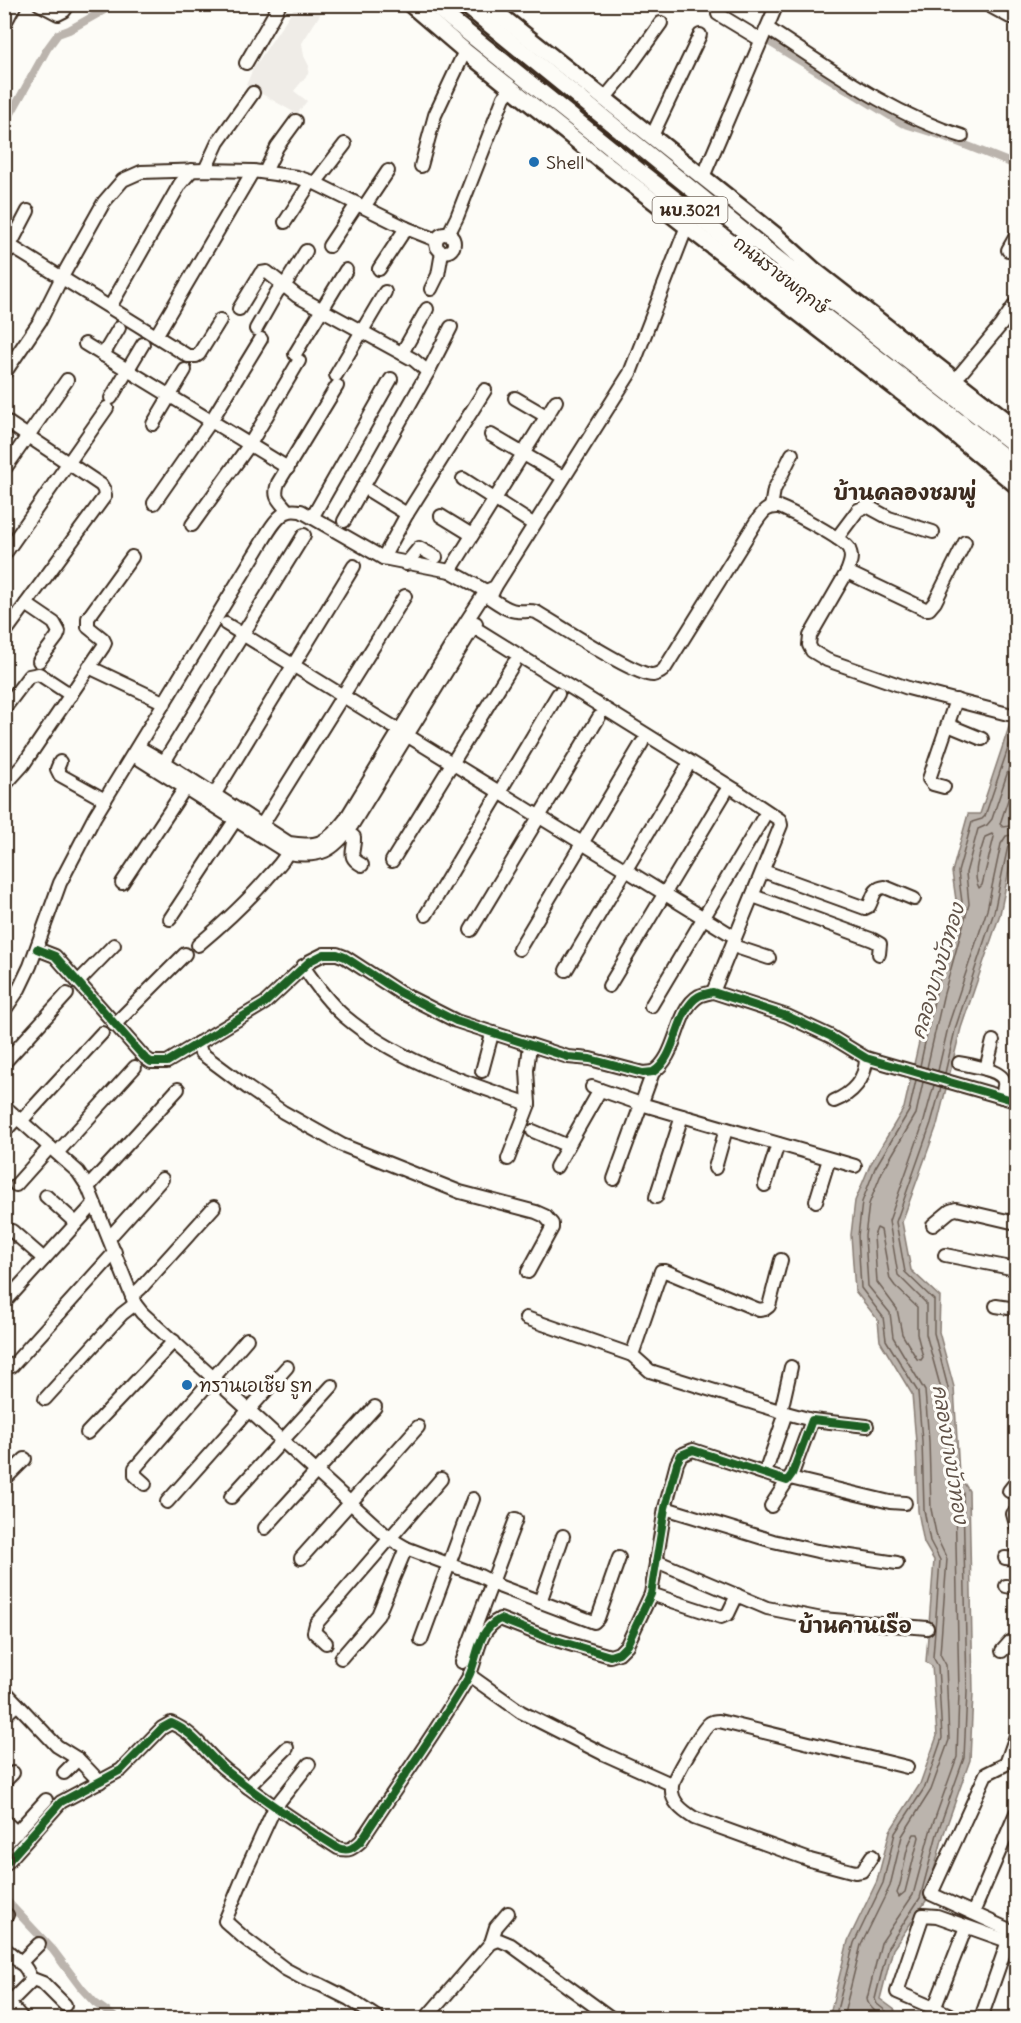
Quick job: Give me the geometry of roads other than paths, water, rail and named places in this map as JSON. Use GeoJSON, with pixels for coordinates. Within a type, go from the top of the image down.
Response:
{"type":"FeatureCollection","features":[{"type":"Feature","properties":{"kind":"main road","name":"ถนนราชพฤกษ์"},"geometry":{"type":"LineString","coordinates":[[410,4],[465,51],[783,301],[1017,446]]}},
{"type":"Feature","properties":{"kind":"main road","name":"ถนนราชพฤกษ์"},"geometry":{"type":"LineString","coordinates":[[432,4],[546,96],[955,407],[1017,428]]}},
{"type":"Feature","properties":{"kind":"main road","name":"ถนนราชพฤกษ์"},"geometry":{"type":"LineString","coordinates":[[464,4],[955,407],[1017,485]]}},
{"type":"Feature","properties":{"kind":"main road","name":"ถนนราชพฤกษ์"},"geometry":{"type":"LineString","coordinates":[[486,4],[782,241],[1017,466]]}},
{"type":"Feature","properties":{"kind":"main road"},"geometry":{"type":"LineString","coordinates":[[513,45],[583,83]]}},
{"type":"Feature","properties":{"kind":"main road"},"geometry":{"type":"LineString","coordinates":[[479,62],[546,96]]}},
{"type":"Feature","properties":{"kind":"main road"},"geometry":{"type":"LineString","coordinates":[[782,241],[818,264],[1017,418]]}},
{"type":"Feature","properties":{"kind":"main road"},"geometry":{"type":"LineString","coordinates":[[783,301],[817,335],[1017,496]]}},
{"type":"Feature","properties":{"kind":"street"},"geometry":{"type":"LineString","coordinates":[[4,25],[15,4]]}},
{"type":"Feature","properties":{"kind":"street"},"geometry":{"type":"LineString","coordinates":[[39,4],[58,14],[64,11],[69,4]]}},
{"type":"Feature","properties":{"kind":"street"},"geometry":{"type":"LineString","coordinates":[[246,63],[280,4]]}},
{"type":"Feature","properties":{"kind":"street"},"geometry":{"type":"LineString","coordinates":[[703,177],[777,4]]}},
{"type":"Feature","properties":{"kind":"street"},"geometry":{"type":"LineString","coordinates":[[986,4],[1010,17]]}},
{"type":"Feature","properties":{"kind":"street"},"geometry":{"type":"LineString","coordinates":[[718,14],[765,32],[862,90],[935,128],[962,136]]}},
{"type":"Feature","properties":{"kind":"street"},"geometry":{"type":"LineString","coordinates":[[604,99],[661,23]]}},
{"type":"Feature","properties":{"kind":"street"},"geometry":{"type":"LineString","coordinates":[[652,136],[700,35]]}},
{"type":"Feature","properties":{"kind":"street"},"geometry":{"type":"LineString","coordinates":[[421,166],[438,106],[465,51]]}},
{"type":"Feature","properties":{"kind":"street"},"geometry":{"type":"LineString","coordinates":[[431,289],[438,275],[442,252],[436,247],[457,217],[504,97],[512,88]]}},
{"type":"Feature","properties":{"kind":"street"},"geometry":{"type":"LineString","coordinates":[[205,170],[218,142],[253,93]]}},
{"type":"Feature","properties":{"kind":"street"},"geometry":{"type":"LineString","coordinates":[[156,336],[259,171],[296,120]]}},
{"type":"Feature","properties":{"kind":"street"},"geometry":{"type":"LineString","coordinates":[[285,222],[313,182],[345,144]]}},
{"type":"Feature","properties":{"kind":"street"},"geometry":{"type":"LineString","coordinates":[[110,307],[180,184],[192,170]]}},
{"type":"Feature","properties":{"kind":"street"},"geometry":{"type":"LineString","coordinates":[[4,374],[40,321],[104,202],[123,180],[141,172],[259,171],[297,177],[313,182],[406,228],[442,237]]}},
{"type":"Feature","properties":{"kind":"street"},"geometry":{"type":"LineString","coordinates":[[329,246],[388,171]]}},
{"type":"Feature","properties":{"kind":"street"},"geometry":{"type":"LineString","coordinates":[[4,257],[8,243],[28,210]]}},
{"type":"Feature","properties":{"kind":"street"},"geometry":{"type":"LineString","coordinates":[[198,945],[244,904],[288,848],[319,843],[333,835],[345,819],[403,733],[562,477],[630,373],[687,226]]}},
{"type":"Feature","properties":{"kind":"street"},"geometry":{"type":"LineString","coordinates":[[379,269],[406,228]]}},
{"type":"Feature","properties":{"kind":"street"},"geometry":{"type":"LineString","coordinates":[[1008,250],[1017,236]]}},
{"type":"Feature","properties":{"kind":"street"},"geometry":{"type":"LineString","coordinates":[[8,243],[188,356],[196,356],[220,320]]}},
{"type":"Feature","properties":{"kind":"street"},"geometry":{"type":"LineString","coordinates":[[154,503],[212,422],[277,292],[306,251]]}},
{"type":"Feature","properties":{"kind":"street"},"geometry":{"type":"LineString","coordinates":[[192,525],[250,444],[322,309],[346,270]]}},
{"type":"Feature","properties":{"kind":"street"},"geometry":{"type":"LineString","coordinates":[[239,309],[261,273],[267,272],[283,286],[414,360],[428,372]]}},
{"type":"Feature","properties":{"kind":"street"},"geometry":{"type":"LineString","coordinates":[[288,511],[276,496],[275,491],[385,292]]}},
{"type":"Feature","properties":{"kind":"street"},"geometry":{"type":"LineString","coordinates":[[962,374],[1017,303]]}},
{"type":"Feature","properties":{"kind":"street"},"geometry":{"type":"LineString","coordinates":[[402,353],[428,309]]}},
{"type":"Feature","properties":{"kind":"street"},"geometry":{"type":"LineString","coordinates":[[344,521],[451,327]]}},
{"type":"Feature","properties":{"kind":"street"},"geometry":{"type":"LineString","coordinates":[[103,355],[119,328]]}},
{"type":"Feature","properties":{"kind":"street"},"geometry":{"type":"LineString","coordinates":[[85,344],[288,468]]}},
{"type":"Feature","properties":{"kind":"street"},"geometry":{"type":"LineString","coordinates":[[4,555],[109,403],[143,344]]}},
{"type":"Feature","properties":{"kind":"street"},"geometry":{"type":"LineString","coordinates":[[153,424],[185,370]]}},
{"type":"Feature","properties":{"kind":"street"},"geometry":{"type":"LineString","coordinates":[[312,516],[391,379]]}},
{"type":"Feature","properties":{"kind":"street"},"geometry":{"type":"LineString","coordinates":[[4,470],[67,380]]}},
{"type":"Feature","properties":{"kind":"street"},"geometry":{"type":"LineString","coordinates":[[383,558],[407,514],[485,390]]}},
{"type":"Feature","properties":{"kind":"street"},"geometry":{"type":"LineString","coordinates":[[515,398],[546,416]]}},
{"type":"Feature","properties":{"kind":"street"},"geometry":{"type":"LineString","coordinates":[[450,571],[556,400]]}},
{"type":"Feature","properties":{"kind":"street"},"geometry":{"type":"LineString","coordinates":[[4,420],[101,485],[105,496],[4,634]]}},
{"type":"Feature","properties":{"kind":"street"},"geometry":{"type":"LineString","coordinates":[[491,435],[562,477]]}},
{"type":"Feature","properties":{"kind":"street"},"geometry":{"type":"LineString","coordinates":[[771,507],[774,490],[792,454]]}},
{"type":"Feature","properties":{"kind":"street"},"geometry":{"type":"LineString","coordinates":[[463,479],[533,524]]}},
{"type":"Feature","properties":{"kind":"street"},"geometry":{"type":"LineString","coordinates":[[363,487],[407,514]]}},
{"type":"Feature","properties":{"kind":"street"},"geometry":{"type":"LineString","coordinates":[[837,538],[858,510],[867,506],[889,518],[933,532]]}},
{"type":"Feature","properties":{"kind":"street"},"geometry":{"type":"LineString","coordinates":[[4,1011],[19,989],[37,949],[60,883],[105,800],[276,520],[288,511],[300,511],[312,516],[383,558],[450,571],[489,593],[516,612],[528,609],[536,612],[618,661],[646,674],[654,675],[665,668],[765,510],[771,507],[786,510],[837,538],[846,545],[850,552],[851,561],[847,572],[810,636],[809,645],[812,651],[827,660],[884,680],[1008,714]]}},
{"type":"Feature","properties":{"kind":"street"},"geometry":{"type":"LineString","coordinates":[[441,516],[472,536]]}},
{"type":"Feature","properties":{"kind":"street"},"geometry":{"type":"LineString","coordinates":[[164,762],[304,535]]}},
{"type":"Feature","properties":{"kind":"street"},"geometry":{"type":"LineString","coordinates":[[847,572],[929,609],[935,602],[965,542]]}},
{"type":"Feature","properties":{"kind":"street"},"geometry":{"type":"LineString","coordinates":[[406,564],[419,548],[436,557]]}},
{"type":"Feature","properties":{"kind":"street"},"geometry":{"type":"LineString","coordinates":[[4,786],[23,765],[105,643],[88,627],[88,618],[132,557]]}},
{"type":"Feature","properties":{"kind":"street"},"geometry":{"type":"LineString","coordinates":[[214,795],[354,566]]}},
{"type":"Feature","properties":{"kind":"street"},"geometry":{"type":"LineString","coordinates":[[262,825],[405,596]]}},
{"type":"Feature","properties":{"kind":"street"},"geometry":{"type":"LineString","coordinates":[[26,604],[54,623],[59,632],[39,661]]}},
{"type":"Feature","properties":{"kind":"street"},"geometry":{"type":"LineString","coordinates":[[226,624],[665,894],[703,918],[731,940],[769,958]]}},
{"type":"Feature","properties":{"kind":"street"},"geometry":{"type":"LineString","coordinates":[[470,626],[496,639],[780,820],[781,825],[753,897],[731,940],[713,992]]}},
{"type":"Feature","properties":{"kind":"street"},"geometry":{"type":"LineString","coordinates":[[392,861],[514,663]]}},
{"type":"Feature","properties":{"kind":"street"},"geometry":{"type":"LineString","coordinates":[[89,667],[165,703]]}},
{"type":"Feature","properties":{"kind":"street"},"geometry":{"type":"LineString","coordinates":[[4,709],[29,676],[34,674],[39,674],[71,695]]}},
{"type":"Feature","properties":{"kind":"street"},"geometry":{"type":"LineString","coordinates":[[426,915],[558,694]]}},
{"type":"Feature","properties":{"kind":"street"},"geometry":{"type":"LineString","coordinates":[[944,787],[933,784],[929,779],[956,700]]}},
{"type":"Feature","properties":{"kind":"street"},"geometry":{"type":"LineString","coordinates":[[471,930],[598,717]]}},
{"type":"Feature","properties":{"kind":"street"},"geometry":{"type":"LineString","coordinates":[[948,725],[982,739]]}},
{"type":"Feature","properties":{"kind":"street"},"geometry":{"type":"LineString","coordinates":[[136,751],[185,788],[300,855],[322,853],[340,843],[403,733]]}},
{"type":"Feature","properties":{"kind":"street"},"geometry":{"type":"LineString","coordinates":[[519,949],[642,743]]}},
{"type":"Feature","properties":{"kind":"street"},"geometry":{"type":"LineString","coordinates":[[136,751],[164,762],[262,825],[288,848]]}},
{"type":"Feature","properties":{"kind":"street"},"geometry":{"type":"LineString","coordinates":[[60,762],[57,769],[60,775],[105,800]]}},
{"type":"Feature","properties":{"kind":"street"},"geometry":{"type":"LineString","coordinates":[[566,970],[686,769]]}},
{"type":"Feature","properties":{"kind":"street"},"geometry":{"type":"LineString","coordinates":[[122,883],[185,788]]}},
{"type":"Feature","properties":{"kind":"street"},"geometry":{"type":"LineString","coordinates":[[609,986],[725,793]]}},
{"type":"Feature","properties":{"kind":"street"},"geometry":{"type":"LineString","coordinates":[[651,1006],[763,818]]}},
{"type":"Feature","properties":{"kind":"street"},"geometry":{"type":"LineString","coordinates":[[170,919],[236,819]]}},
{"type":"Feature","properties":{"kind":"street"},"geometry":{"type":"LineString","coordinates":[[347,832],[354,837],[352,856],[354,861],[362,866]]}},
{"type":"Feature","properties":{"kind":"street"},"geometry":{"type":"LineString","coordinates":[[763,871],[865,908],[870,906],[875,890],[879,887],[885,886],[914,899]]}},
{"type":"Feature","properties":{"kind":"street"},"geometry":{"type":"LineString","coordinates":[[753,897],[873,940],[880,944],[879,954]]}},
{"type":"Feature","properties":{"kind":"street"},"geometry":{"type":"LineString","coordinates":[[78,982],[114,945]]}},
{"type":"Feature","properties":{"kind":"street"},"geometry":{"type":"LineString","coordinates":[[37,949],[53,954],[114,1025],[151,1062],[167,1062],[265,1003],[303,966],[324,954],[337,954],[399,993],[434,1011],[492,1034],[568,1057],[590,1059],[643,1072],[653,1072]]}},
{"type":"Feature","properties":{"kind":"street"},"geometry":{"type":"LineString","coordinates":[[114,1025],[185,954]]}},
{"type":"Feature","properties":{"kind":"street"},"geometry":{"type":"LineString","coordinates":[[303,966],[319,989],[344,1016],[382,1043],[444,1075],[529,1104]]}},
{"type":"Feature","properties":{"kind":"street"},"geometry":{"type":"LineString","coordinates":[[614,1179],[653,1072],[665,1060],[688,1007],[701,995],[713,992],[787,1016],[830,1036],[866,1058],[1017,1101]]}},
{"type":"Feature","properties":{"kind":"street"},"geometry":{"type":"LineString","coordinates":[[4,1063],[67,994]]}},
{"type":"Feature","properties":{"kind":"street"},"geometry":{"type":"LineString","coordinates":[[4,1132],[102,1033]]}},
{"type":"Feature","properties":{"kind":"street"},"geometry":{"type":"LineString","coordinates":[[482,1071],[492,1034]]}},
{"type":"Feature","properties":{"kind":"street"},"geometry":{"type":"LineString","coordinates":[[986,1069],[993,1041]]}},
{"type":"Feature","properties":{"kind":"street"},"geometry":{"type":"LineString","coordinates":[[198,1043],[201,1053],[248,1088],[301,1123],[342,1145],[460,1192],[545,1216],[552,1224],[552,1228],[528,1272]]}},
{"type":"Feature","properties":{"kind":"street"},"geometry":{"type":"LineString","coordinates":[[508,1159],[529,1104],[527,1070],[530,1045]]}},
{"type":"Feature","properties":{"kind":"street"},"geometry":{"type":"LineString","coordinates":[[834,1101],[846,1096],[854,1088],[866,1065],[866,1058]]}},
{"type":"Feature","properties":{"kind":"street"},"geometry":{"type":"LineString","coordinates":[[959,1063],[986,1069],[1002,1077],[1005,1081],[1002,1097]]}},
{"type":"Feature","properties":{"kind":"street"},"geometry":{"type":"LineString","coordinates":[[16,1185],[135,1067]]}},
{"type":"Feature","properties":{"kind":"street"},"geometry":{"type":"LineString","coordinates":[[88,1187],[178,1089]]}},
{"type":"Feature","properties":{"kind":"street"},"geometry":{"type":"LineString","coordinates":[[556,1167],[596,1089],[855,1166]]}},
{"type":"Feature","properties":{"kind":"street"},"geometry":{"type":"LineString","coordinates":[[4,1106],[78,1172],[88,1187],[133,1300],[142,1313],[389,1538],[406,1548],[594,1622],[598,1618],[620,1558]]}},
{"type":"Feature","properties":{"kind":"street"},"geometry":{"type":"LineString","coordinates":[[656,1197],[682,1116]]}},
{"type":"Feature","properties":{"kind":"street"},"geometry":{"type":"LineString","coordinates":[[715,1168],[726,1129]]}},
{"type":"Feature","properties":{"kind":"street"},"geometry":{"type":"LineString","coordinates":[[533,1131],[568,1146]]}},
{"type":"Feature","properties":{"kind":"street"},"geometry":{"type":"LineString","coordinates":[[765,1185],[778,1144]]}},
{"type":"Feature","properties":{"kind":"street"},"geometry":{"type":"LineString","coordinates":[[816,1202],[829,1159]]}},
{"type":"Feature","properties":{"kind":"street"},"geometry":{"type":"LineString","coordinates":[[110,1238],[162,1179]]}},
{"type":"Feature","properties":{"kind":"street"},"geometry":{"type":"LineString","coordinates":[[46,1196],[76,1223]]}},
{"type":"Feature","properties":{"kind":"street"},"geometry":{"type":"LineString","coordinates":[[7,1296],[94,1204]]}},
{"type":"Feature","properties":{"kind":"street"},"geometry":{"type":"LineString","coordinates":[[45,1399],[122,1314],[141,1288],[213,1207]]}},
{"type":"Feature","properties":{"kind":"street"},"geometry":{"type":"LineString","coordinates":[[933,1225],[956,1209],[1017,1223]]}},
{"type":"Feature","properties":{"kind":"street"},"geometry":{"type":"LineString","coordinates":[[12,1231],[44,1259]]}},
{"type":"Feature","properties":{"kind":"street"},"geometry":{"type":"LineString","coordinates":[[12,1366],[114,1252]]}},
{"type":"Feature","properties":{"kind":"street"},"geometry":{"type":"LineString","coordinates":[[945,1255],[1017,1269]]}},
{"type":"Feature","properties":{"kind":"street"},"geometry":{"type":"LineString","coordinates":[[633,1355],[661,1271],[759,1310],[765,1310],[769,1306],[781,1260]]}},
{"type":"Feature","properties":{"kind":"street"},"geometry":{"type":"LineString","coordinates":[[996,1306],[1017,1309]]}},
{"type":"Feature","properties":{"kind":"street"},"geometry":{"type":"LineString","coordinates":[[526,1318],[633,1355],[650,1371],[812,1420],[867,1426]]}},
{"type":"Feature","properties":{"kind":"street"},"geometry":{"type":"LineString","coordinates":[[145,1484],[135,1475],[135,1468],[247,1339]]}},
{"type":"Feature","properties":{"kind":"street"},"geometry":{"type":"LineString","coordinates":[[87,1434],[174,1341]]}},
{"type":"Feature","properties":{"kind":"street"},"geometry":{"type":"LineString","coordinates":[[167,1502],[287,1367]]}},
{"type":"Feature","properties":{"kind":"street"},"geometry":{"type":"LineString","coordinates":[[765,1473],[783,1412],[791,1367]]}},
{"type":"Feature","properties":{"kind":"street"},"geometry":{"type":"LineString","coordinates":[[231,1497],[332,1386]]}},
{"type":"Feature","properties":{"kind":"street"},"geometry":{"type":"LineString","coordinates":[[265,1528],[375,1407]]}},
{"type":"Feature","properties":{"kind":"street"},"geometry":{"type":"LineString","coordinates":[[771,1506],[789,1479],[812,1420]]}},
{"type":"Feature","properties":{"kind":"street"},"geometry":{"type":"LineString","coordinates":[[301,1558],[418,1427]]}},
{"type":"Feature","properties":{"kind":"street"},"geometry":{"type":"LineString","coordinates":[[4,1866],[62,1802],[121,1770],[162,1728],[171,1723],[185,1729],[224,1769],[275,1807],[338,1848],[345,1851],[352,1849],[361,1841],[470,1675],[484,1632],[491,1623],[500,1618],[546,1637],[610,1656],[618,1653],[627,1645],[651,1594],[665,1508],[677,1463],[681,1455],[687,1452],[693,1450],[789,1479],[890,1502],[905,1503]]}},
{"type":"Feature","properties":{"kind":"street"},"geometry":{"type":"LineString","coordinates":[[4,1480],[25,1459]]}},
{"type":"Feature","properties":{"kind":"street"},"geometry":{"type":"LineString","coordinates":[[326,1643],[314,1632],[316,1624],[441,1479]]}},
{"type":"Feature","properties":{"kind":"street"},"geometry":{"type":"LineString","coordinates":[[421,1640],[473,1499]]}},
{"type":"Feature","properties":{"kind":"street"},"geometry":{"type":"LineString","coordinates":[[665,1508],[773,1541],[817,1551],[897,1563]]}},
{"type":"Feature","properties":{"kind":"street"},"geometry":{"type":"LineString","coordinates":[[462,1662],[516,1519]]}},
{"type":"Feature","properties":{"kind":"street"},"geometry":{"type":"LineString","coordinates":[[540,1602],[563,1536]]}},
{"type":"Feature","properties":{"kind":"street"},"geometry":{"type":"LineString","coordinates":[[341,1658],[378,1615],[406,1548]]}},
{"type":"Feature","properties":{"kind":"street"},"geometry":{"type":"LineString","coordinates":[[656,1562],[767,1608],[822,1619],[927,1628]]}},
{"type":"Feature","properties":{"kind":"street"},"geometry":{"type":"LineString","coordinates":[[651,1594],[721,1617],[728,1614],[737,1595]]}},
{"type":"Feature","properties":{"kind":"street"},"geometry":{"type":"LineString","coordinates":[[1002,1651],[1010,1642],[1017,1641]]}},
{"type":"Feature","properties":{"kind":"street"},"geometry":{"type":"LineString","coordinates":[[470,1675],[521,1712],[602,1753],[671,1784]]}},
{"type":"Feature","properties":{"kind":"street"},"geometry":{"type":"LineString","coordinates":[[4,1690],[57,1746],[78,1759],[100,1782]]}},
{"type":"Feature","properties":{"kind":"street"},"geometry":{"type":"LineString","coordinates":[[4,1716],[17,1704]]}},
{"type":"Feature","properties":{"kind":"street"},"geometry":{"type":"LineString","coordinates":[[872,1856],[862,1871],[855,1872],[810,1860],[694,1818],[680,1808],[673,1795],[671,1784],[701,1732],[709,1723],[719,1721],[907,1767]]}},
{"type":"Feature","properties":{"kind":"street"},"geometry":{"type":"LineString","coordinates":[[1014,1934],[931,1894],[986,1774],[1006,1764],[1017,1736]]}},
{"type":"Feature","properties":{"kind":"street"},"geometry":{"type":"LineString","coordinates":[[248,1787],[287,1748]]}},
{"type":"Feature","properties":{"kind":"street"},"geometry":{"type":"LineString","coordinates":[[64,1773],[78,1759]]}},
{"type":"Feature","properties":{"kind":"street"},"geometry":{"type":"LineString","coordinates":[[309,1764],[275,1807],[225,1917],[226,1923],[285,1969],[350,1999],[378,2019]]}},
{"type":"Feature","properties":{"kind":"street"},"geometry":{"type":"LineString","coordinates":[[4,1846],[46,1800]]}},
{"type":"Feature","properties":{"kind":"street"},"geometry":{"type":"LineString","coordinates":[[973,1913],[1017,1813]]}},
{"type":"Feature","properties":{"kind":"street"},"geometry":{"type":"LineString","coordinates":[[4,1821],[16,1833]]}},
{"type":"Feature","properties":{"kind":"street"},"geometry":{"type":"LineString","coordinates":[[426,2019],[491,1943],[496,1927],[508,1913]]}},
{"type":"Feature","properties":{"kind":"street"},"geometry":{"type":"LineString","coordinates":[[957,2019],[897,1992],[923,1915],[936,1916],[966,1927],[1014,1934]]}},
{"type":"Feature","properties":{"kind":"street"},"geometry":{"type":"LineString","coordinates":[[934,2009],[966,1927]]}},
{"type":"Feature","properties":{"kind":"street"},"geometry":{"type":"LineString","coordinates":[[981,2019],[1014,1934]]}},
{"type":"Feature","properties":{"kind":"street"},"geometry":{"type":"LineString","coordinates":[[491,1943],[499,1940],[511,1945],[611,2019]]}},
{"type":"Feature","properties":{"kind":"street"},"geometry":{"type":"LineString","coordinates":[[20,1963],[39,1944]]}},
{"type":"Feature","properties":{"kind":"street"},"geometry":{"type":"LineString","coordinates":[[4,1948],[27,1970],[30,1978],[30,1982],[7,2006],[22,2019]]}},
{"type":"Feature","properties":{"kind":"street"},"geometry":{"type":"LineString","coordinates":[[30,1978],[43,1983],[64,2005]]}},
{"type":"Feature","properties":{"kind":"water","name":"คลองบางบัวทอง"},"geometry":{"type":"Polygon","coordinates":[[[1016,706],[1016,836],[1000,914],[961,1028],[937,1125],[902,1222],[911,1270],[940,1297],[939,1332],[954,1387],[959,1475],[969,1491],[973,1693],[970,1760],[943,1836],[926,1901],[893,1949],[880,1999],[895,2010],[892,2018],[829,2018],[848,1941],[877,1881],[890,1831],[920,1784],[937,1736],[932,1666],[926,1662],[934,1560],[924,1543],[918,1511],[912,1394],[880,1341],[878,1320],[855,1291],[851,1235],[855,1201],[870,1165],[904,1108],[930,994],[956,900],[952,872],[968,814],[980,814],[1016,706]]]}},
{"type":"Feature","properties":{"kind":"waterway"},"geometry":{"type":"LineString","coordinates":[[4,126],[47,49],[58,34],[115,4]]}},
{"type":"Feature","properties":{"kind":"waterway"},"geometry":{"type":"LineString","coordinates":[[707,4],[724,15]]}},
{"type":"Feature","properties":{"kind":"waterway"},"geometry":{"type":"LineString","coordinates":[[758,35],[902,123],[940,135],[1016,165]]}},
{"type":"Feature","properties":{"kind":"waterway"},"geometry":{"type":"LineString","coordinates":[[4,1898],[53,1950],[95,2003],[116,2018]]}},
{"type":"Feature","properties":{"kind":"place","name":"Shell"},"geometry":{"type":"Point","coordinates":[534,162]}},
{"type":"Feature","properties":{"kind":"place","name":"ทรานเอเชีย รูท"},"geometry":{"type":"Point","coordinates":[187,1385]}},
{"type":"Feature","properties":{"kind":"district","name":"บ้านคลองชมพู่"},"geometry":{"type":"Point","coordinates":[905,492]}},
{"type":"Feature","properties":{"kind":"district","name":"บ้านคานเรือ"},"geometry":{"type":"Point","coordinates":[855,1625]}}]}
